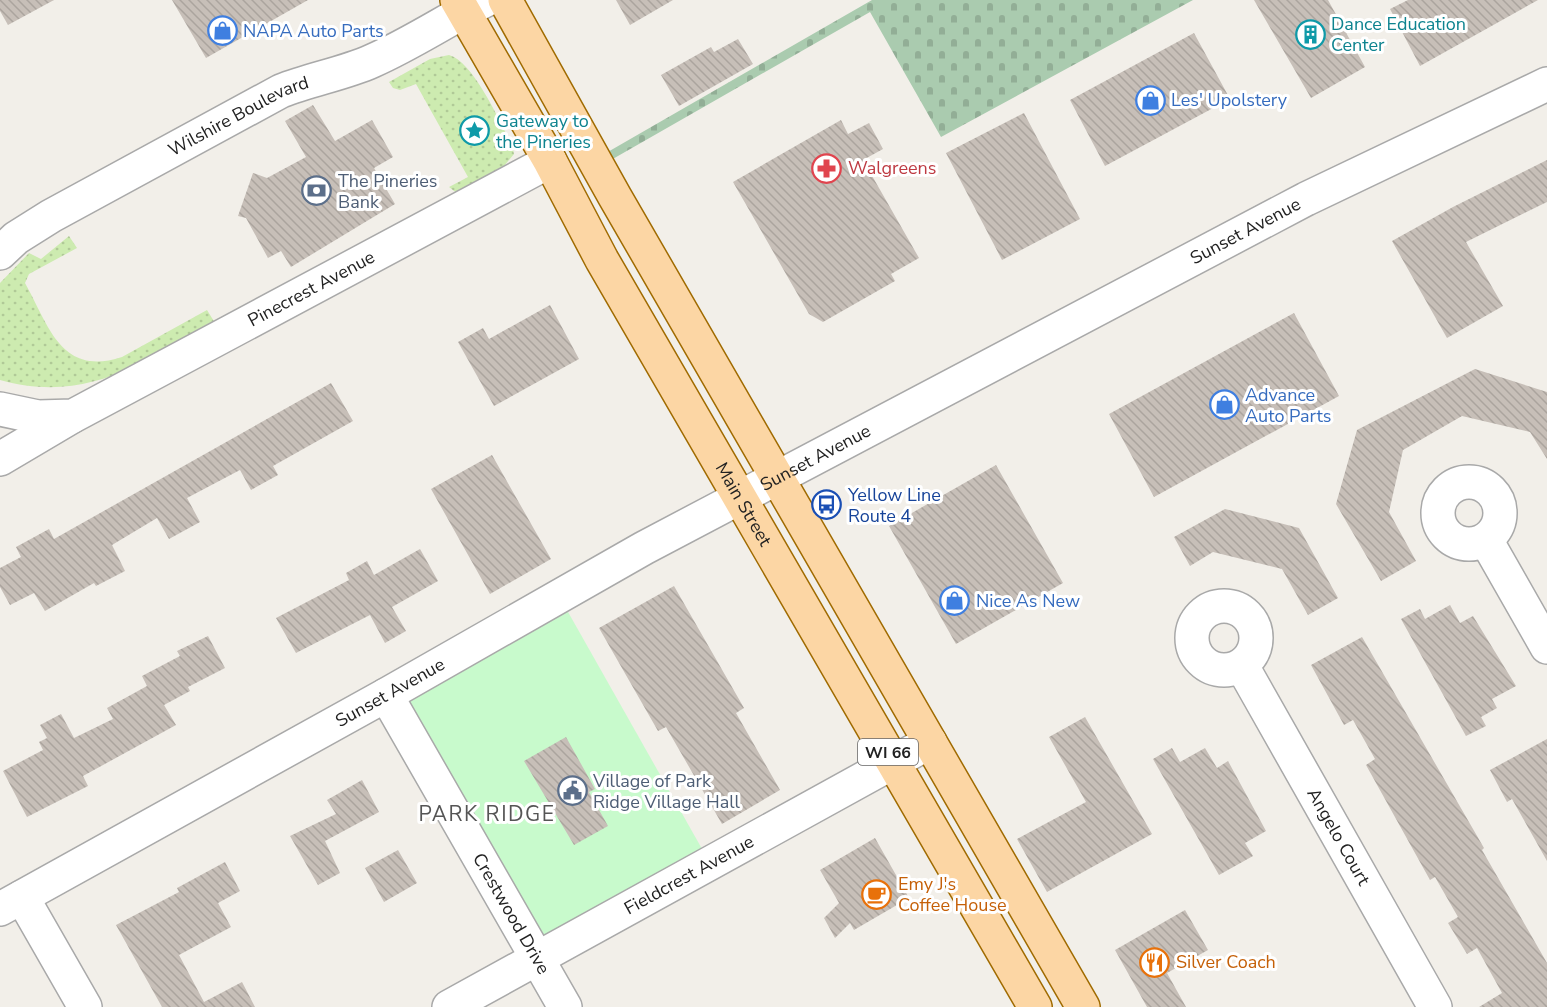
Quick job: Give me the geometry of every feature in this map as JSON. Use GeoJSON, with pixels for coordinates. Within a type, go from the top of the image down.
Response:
{"type":"FeatureCollection","features":[{"type":"Feature","properties":{"kind":"main road","name":"WI 66"},"geometry":{"type":"LineString","coordinates":[[505,0],[615,197],[1083,1007]]}},
{"type":"Feature","properties":{"kind":"main road","name":"Main Street"},"geometry":{"type":"LineString","coordinates":[[469,4],[602,260],[1035,1007]]}},
{"type":"Feature","properties":{"kind":"street","name":"Wilshire Boulevard"},"geometry":{"type":"LineString","coordinates":[[0,253],[16,238],[51,216],[281,91],[310,79],[350,70],[375,60],[469,4]]}},
{"type":"Feature","properties":{"kind":"street","name":"Sunset Avenue"},"geometry":{"type":"LineString","coordinates":[[11,903],[386,695],[644,548],[740,497],[1052,335],[1306,199],[1538,92]]}},
{"type":"Feature","properties":{"kind":"street","name":"Pinecrest Avenue"},"geometry":{"type":"LineString","coordinates":[[0,459],[73,416],[550,161]]}},
{"type":"Feature","properties":{"kind":"street","name":"Pinecrest Avenue"},"geometry":{"type":"LineString","coordinates":[[0,409],[38,417],[73,416]]}},
{"type":"Feature","properties":{"kind":"street"},"geometry":{"type":"LineString","coordinates":[[1486,540],[1547,646]]}},
{"type":"Feature","properties":{"kind":"street","name":"Angelo Court"},"geometry":{"type":"LineString","coordinates":[[1242,666],[1435,1007]]}},
{"type":"Feature","properties":{"kind":"street","name":"Crestwood Drive"},"geometry":{"type":"LineString","coordinates":[[386,695],[565,1007]]}},
{"type":"Feature","properties":{"kind":"street","name":"Fieldcrest Avenue"},"geometry":{"type":"LineString","coordinates":[[449,1007],[894,763],[930,741]]}},
{"type":"Feature","properties":{"kind":"street"},"geometry":{"type":"LineString","coordinates":[[11,903],[86,1007]]}},
{"type":"Feature","properties":{"kind":"green space"},"geometry":{"type":"Polygon","coordinates":[[[872,0],[1193,0],[941,137],[870,12],[611,160],[606,153],[872,0]]]}},
{"type":"Feature","properties":{"kind":"green space"},"geometry":{"type":"Polygon","coordinates":[[[449,55],[468,69],[476,80],[512,145],[514,154],[499,172],[458,194],[449,187],[468,177],[416,84],[400,90],[393,88],[389,82],[430,59],[449,55]]]}},
{"type":"Feature","properties":{"kind":"green space"},"geometry":{"type":"Polygon","coordinates":[[[69,236],[77,248],[29,274],[25,283],[50,331],[71,354],[84,360],[101,361],[122,357],[207,310],[215,323],[138,365],[113,376],[87,383],[60,387],[31,386],[0,380],[0,283],[29,253],[41,259],[69,236]]]}},
{"type":"Feature","properties":{"kind":"green space"},"geometry":{"type":"Polygon","coordinates":[[[559,596],[710,863],[537,958],[386,695],[559,596]]]}},
{"type":"Feature","properties":{"kind":"building"},"geometry":{"type":"Polygon","coordinates":[[[0,0],[54,0],[8,25],[0,11],[0,0]]]}},
{"type":"Feature","properties":{"kind":"building","name":"NAPA Auto Parts"},"geometry":{"type":"Polygon","coordinates":[[[172,0],[308,0],[206,58],[172,0]]]}},
{"type":"Feature","properties":{"kind":"building"},"geometry":{"type":"Polygon","coordinates":[[[616,0],[673,0],[630,25],[616,0]]]}},
{"type":"Feature","properties":{"kind":"building","name":"Dance Education Center"},"geometry":{"type":"Polygon","coordinates":[[[1254,0],[1328,0],[1365,67],[1311,98],[1254,0]]]}},
{"type":"Feature","properties":{"kind":"building"},"geometry":{"type":"Polygon","coordinates":[[[1408,0],[1538,0],[1420,66],[1390,9],[1408,0]]]}},
{"type":"Feature","properties":{"kind":"building","name":"Les' Upolstery"},"geometry":{"type":"Polygon","coordinates":[[[1194,33],[1230,99],[1105,166],[1070,100],[1194,33]]]}},
{"type":"Feature","properties":{"kind":"building"},"geometry":{"type":"Polygon","coordinates":[[[738,39],[753,64],[679,106],[661,75],[711,47],[714,52],[738,39]]]}},
{"type":"Feature","properties":{"kind":"building","name":"The Pineries Bank"},"geometry":{"type":"Polygon","coordinates":[[[313,105],[335,141],[372,120],[393,157],[374,168],[395,204],[291,267],[281,251],[268,258],[246,218],[238,216],[253,173],[267,178],[306,157],[285,121],[313,105]]]}},
{"type":"Feature","properties":{"kind":"building"},"geometry":{"type":"Polygon","coordinates":[[[1024,113],[1080,219],[1002,260],[946,153],[1024,113]]]}},
{"type":"Feature","properties":{"kind":"building","name":"Walgreens"},"geometry":{"type":"Polygon","coordinates":[[[841,120],[848,134],[869,123],[883,149],[863,160],[919,258],[891,274],[895,281],[823,322],[809,314],[733,182],[841,120]]]}},
{"type":"Feature","properties":{"kind":"building"},"geometry":{"type":"Polygon","coordinates":[[[1547,160],[1547,202],[1466,242],[1503,306],[1447,338],[1392,241],[1453,207],[1547,160]]]}},
{"type":"Feature","properties":{"kind":"building"},"geometry":{"type":"Polygon","coordinates":[[[550,305],[579,359],[494,406],[458,342],[483,328],[489,339],[550,305]]]}},
{"type":"Feature","properties":{"kind":"building","name":"Advance Auto Parts"},"geometry":{"type":"Polygon","coordinates":[[[1294,313],[1339,396],[1154,497],[1109,414],[1294,313]]]}},
{"type":"Feature","properties":{"kind":"building"},"geometry":{"type":"Polygon","coordinates":[[[1475,369],[1547,392],[1547,459],[1530,432],[1462,416],[1403,450],[1389,512],[1416,561],[1381,581],[1336,504],[1357,430],[1475,369]]]}},
{"type":"Feature","properties":{"kind":"building"},"geometry":{"type":"Polygon","coordinates":[[[331,383],[353,421],[273,466],[278,475],[251,490],[240,470],[187,498],[200,522],[169,539],[157,518],[112,545],[125,571],[96,586],[94,583],[45,611],[34,593],[10,605],[0,587],[0,568],[21,557],[16,547],[49,529],[54,539],[331,383]]]}},
{"type":"Feature","properties":{"kind":"building"},"geometry":{"type":"Polygon","coordinates":[[[492,455],[551,559],[490,594],[431,489],[492,455]]]}},
{"type":"Feature","properties":{"kind":"building"},"geometry":{"type":"Polygon","coordinates":[[[996,465],[1063,583],[956,644],[889,526],[996,465]]]}},
{"type":"Feature","properties":{"kind":"building"},"geometry":{"type":"Polygon","coordinates":[[[1225,509],[1299,528],[1338,598],[1308,615],[1282,569],[1213,552],[1190,566],[1174,537],[1225,509]]]}},
{"type":"Feature","properties":{"kind":"building"},"geometry":{"type":"Polygon","coordinates":[[[420,549],[438,581],[392,607],[406,631],[385,643],[370,615],[296,653],[276,618],[349,580],[346,573],[367,561],[374,575],[420,549]]]}},
{"type":"Feature","properties":{"kind":"building"},"geometry":{"type":"Polygon","coordinates":[[[674,586],[744,708],[736,713],[780,790],[722,824],[666,727],[658,731],[599,628],[674,586]]]}},
{"type":"Feature","properties":{"kind":"building"},"geometry":{"type":"Polygon","coordinates":[[[1450,605],[1460,623],[1473,616],[1516,686],[1492,699],[1497,708],[1481,717],[1486,726],[1466,736],[1401,619],[1420,609],[1425,619],[1450,605]]]}},
{"type":"Feature","properties":{"kind":"building"},"geometry":{"type":"Polygon","coordinates":[[[208,636],[225,668],[188,687],[190,691],[164,705],[176,725],[83,776],[88,786],[27,817],[3,771],[43,750],[39,742],[47,738],[40,725],[61,714],[74,738],[113,719],[107,708],[147,686],[142,676],[180,656],[177,651],[208,636]]]}},
{"type":"Feature","properties":{"kind":"building"},"geometry":{"type":"Polygon","coordinates":[[[1362,637],[1484,848],[1482,850],[1547,963],[1547,1007],[1479,1007],[1502,993],[1477,948],[1467,954],[1448,923],[1458,917],[1435,877],[1430,880],[1366,765],[1375,759],[1353,720],[1344,725],[1311,665],[1362,637]]]}},
{"type":"Feature","properties":{"kind":"building"},"geometry":{"type":"Polygon","coordinates":[[[1085,717],[1152,834],[1047,892],[1017,839],[1086,802],[1049,737],[1085,717]]]}},
{"type":"Feature","properties":{"kind":"building","name":"Village of Park Ridge Village Hall"},"geometry":{"type":"Polygon","coordinates":[[[566,737],[595,789],[589,792],[608,826],[574,845],[524,761],[566,737]]]}},
{"type":"Feature","properties":{"kind":"building"},"geometry":{"type":"Polygon","coordinates":[[[1547,739],[1547,861],[1512,799],[1507,802],[1490,770],[1547,739]]]}},
{"type":"Feature","properties":{"kind":"building"},"geometry":{"type":"Polygon","coordinates":[[[1172,748],[1180,762],[1205,748],[1217,768],[1228,761],[1266,831],[1245,843],[1253,856],[1219,875],[1153,759],[1172,748]]]}},
{"type":"Feature","properties":{"kind":"building"},"geometry":{"type":"Polygon","coordinates":[[[362,780],[379,812],[325,841],[340,873],[318,885],[290,836],[336,814],[327,800],[362,780]]]}},
{"type":"Feature","properties":{"kind":"building"},"geometry":{"type":"Polygon","coordinates":[[[875,838],[909,898],[854,930],[850,923],[835,938],[824,918],[839,903],[820,870],[875,838]]]}},
{"type":"Feature","properties":{"kind":"building"},"geometry":{"type":"Polygon","coordinates":[[[398,850],[417,883],[384,902],[365,868],[398,850]]]}},
{"type":"Feature","properties":{"kind":"building"},"geometry":{"type":"Polygon","coordinates":[[[225,862],[240,891],[218,903],[231,927],[179,955],[204,1002],[242,982],[255,1007],[162,1007],[116,925],[179,892],[177,888],[225,862]]]}},
{"type":"Feature","properties":{"kind":"building","name":"Silver Coach"},"geometry":{"type":"Polygon","coordinates":[[[1185,910],[1208,950],[1167,973],[1186,1007],[1147,1007],[1115,950],[1185,910]]]}},
{"type":"Feature","properties":{"kind":"place","name":"NAPA Auto Parts"},"geometry":{"type":"Point","coordinates":[222,31]}},
{"type":"Feature","properties":{"kind":"place","name":"Dance Education Center"},"geometry":{"type":"Point","coordinates":[1310,34]}},
{"type":"Feature","properties":{"kind":"place","name":"Les' Upolstery"},"geometry":{"type":"Point","coordinates":[1150,100]}},
{"type":"Feature","properties":{"kind":"place","name":"Gateway to the Pineries"},"geometry":{"type":"Point","coordinates":[475,131]}},
{"type":"Feature","properties":{"kind":"place","name":"Walgreens"},"geometry":{"type":"Point","coordinates":[827,168]}},
{"type":"Feature","properties":{"kind":"place","name":"The Pineries Bank"},"geometry":{"type":"Point","coordinates":[317,191]}},
{"type":"Feature","properties":{"kind":"place","name":"Advance Auto Parts"},"geometry":{"type":"Point","coordinates":[1224,405]}},
{"type":"Feature","properties":{"kind":"place","name":"Yellow Line Route 4"},"geometry":{"type":"Point","coordinates":[827,505]}},
{"type":"Feature","properties":{"kind":"place","name":"Nice As New"},"geometry":{"type":"Point","coordinates":[955,601]}},
{"type":"Feature","properties":{"kind":"place","name":"Village of Park Ridge Village Hall"},"geometry":{"type":"Point","coordinates":[572,791]}},
{"type":"Feature","properties":{"kind":"place","name":"Emy J's Coffee House"},"geometry":{"type":"Point","coordinates":[877,894]}},
{"type":"Feature","properties":{"kind":"place","name":"Silver Coach"},"geometry":{"type":"Point","coordinates":[1155,962]}},
{"type":"Feature","properties":{"kind":"district","name":"PARK RIDGE"},"geometry":{"type":"Point","coordinates":[487,814]}}]}
